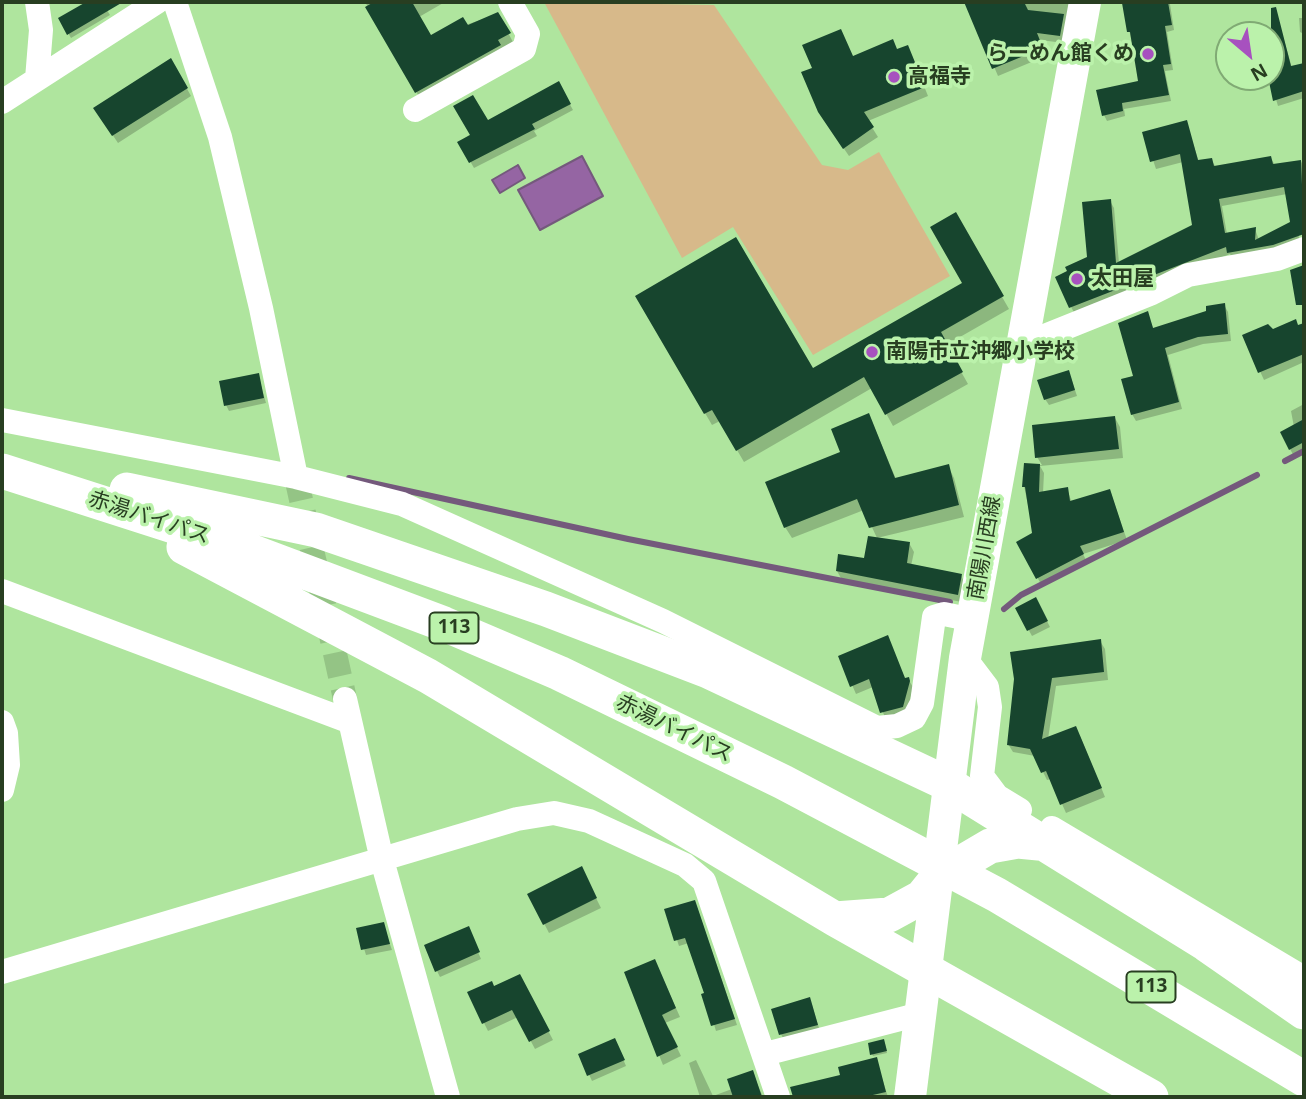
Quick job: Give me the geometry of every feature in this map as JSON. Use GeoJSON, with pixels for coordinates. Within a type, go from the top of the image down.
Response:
{"type":"FeatureCollection","features":[{"type":"Feature","properties":{"kind":"highway"},"geometry":{"type":"LineString","coordinates":[[2,463],[316,530],[546,609],[708,671],[947,784],[1049,844],[1304,1012]]}},
{"type":"Feature","properties":{"kind":"highway","name":"赤湯バイパス"},"geometry":{"type":"LineString","coordinates":[[2,471],[96,500],[331,581],[559,673],[886,835],[997,895],[1304,1080]]}},
{"type":"Feature","properties":{"kind":"highway"},"geometry":{"type":"LineString","coordinates":[[96,500],[428,676],[835,919],[1151,1097]]}},
{"type":"Feature","properties":{"kind":"highway"},"geometry":{"type":"LineString","coordinates":[[835,919],[889,915],[922,897],[939,876],[990,846],[1018,841],[1049,844]]}},
{"type":"Feature","properties":{"kind":"main road","name":"南陽川西線"},"geometry":{"type":"LineString","coordinates":[[911,1097],[939,876],[947,784],[965,658],[1085,2]]}},
{"type":"Feature","properties":{"kind":"street"},"geometry":{"type":"LineString","coordinates":[[37,2],[41,30],[37,79]]}},
{"type":"Feature","properties":{"kind":"street"},"geometry":{"type":"LineString","coordinates":[[2,102],[157,2]]}},
{"type":"Feature","properties":{"kind":"street"},"geometry":{"type":"LineString","coordinates":[[175,2],[220,137],[261,308],[296,477]]}},
{"type":"Feature","properties":{"kind":"street"},"geometry":{"type":"LineString","coordinates":[[415,110],[524,49],[528,34],[510,2]]}},
{"type":"Feature","properties":{"kind":"street"},"geometry":{"type":"LineString","coordinates":[[1020,346],[1152,293],[1188,275],[1277,260],[1304,249]]}},
{"type":"Feature","properties":{"kind":"street"},"geometry":{"type":"LineString","coordinates":[[2,420],[296,477],[402,504],[663,621],[877,727],[897,726],[914,718],[922,703],[934,617],[944,614],[972,620]]}},
{"type":"Feature","properties":{"kind":"street"},"geometry":{"type":"LineString","coordinates":[[2,591],[346,710],[382,860],[448,1097]]}},
{"type":"Feature","properties":{"kind":"street"},"geometry":{"type":"LineString","coordinates":[[965,658],[987,687],[990,707],[982,776],[997,796],[1304,978]]}},
{"type":"Feature","properties":{"kind":"street"},"geometry":{"type":"LineString","coordinates":[[2,722],[6,733],[8,765],[2,790]]}},
{"type":"Feature","properties":{"kind":"street"},"geometry":{"type":"LineString","coordinates":[[2,972],[517,819],[554,813],[589,821],[685,865],[704,881],[778,1097]]}},
{"type":"Feature","properties":{"kind":"street"},"geometry":{"type":"LineString","coordinates":[[765,1054],[920,1014]]}},
{"type":"Feature","properties":{"kind":"shaded area"},"geometry":{"type":"Polygon","coordinates":[[[544,2],[714,5],[822,165],[848,170],[879,152],[950,276],[813,355],[733,227],[682,258],[544,2]]]}},
{"type":"Feature","properties":{"kind":"shaded area"},"geometry":{"type":"Polygon","coordinates":[[[582,156],[603,196],[540,230],[518,190],[582,156]]]}},
{"type":"Feature","properties":{"kind":"shaded area"},"geometry":{"type":"Polygon","coordinates":[[[518,165],[525,178],[500,193],[492,180],[518,165]]]}},
{"type":"Feature","properties":{"kind":"building"},"geometry":{"type":"Polygon","coordinates":[[[86,2],[123,2],[67,35],[58,18],[86,2]]]}},
{"type":"Feature","properties":{"kind":"building"},"geometry":{"type":"Polygon","coordinates":[[[374,2],[412,2],[431,35],[463,17],[468,25],[498,12],[511,33],[498,40],[501,45],[415,93],[365,7],[374,2]]]}},
{"type":"Feature","properties":{"kind":"building"},"geometry":{"type":"Polygon","coordinates":[[[964,2],[1024,2],[1028,10],[1064,14],[1060,36],[1037,33],[1043,48],[992,69],[964,2]]]}},
{"type":"Feature","properties":{"kind":"building"},"geometry":{"type":"Polygon","coordinates":[[[1168,2],[1172,25],[1165,26],[1171,64],[1163,65],[1169,95],[1122,103],[1123,111],[1102,116],[1096,90],[1138,81],[1122,3],[1168,2]]]}},
{"type":"Feature","properties":{"kind":"building"},"geometry":{"type":"Polygon","coordinates":[[[1276,7],[1280,21],[1271,21],[1271,8],[1276,7]]]}},
{"type":"Feature","properties":{"kind":"building"},"geometry":{"type":"Polygon","coordinates":[[[841,29],[853,56],[893,39],[897,49],[908,45],[925,87],[864,112],[874,127],[843,149],[818,112],[801,72],[812,68],[802,45],[841,29]]]}},
{"type":"Feature","properties":{"kind":"building"},"geometry":{"type":"Polygon","coordinates":[[[1285,42],[1291,66],[1304,63],[1304,91],[1273,101],[1271,91],[1285,91],[1285,42]]]}},
{"type":"Feature","properties":{"kind":"building"},"geometry":{"type":"Polygon","coordinates":[[[171,58],[188,88],[112,136],[93,108],[171,58]]]}},
{"type":"Feature","properties":{"kind":"building"},"geometry":{"type":"Polygon","coordinates":[[[559,81],[571,104],[532,124],[535,129],[469,163],[457,142],[470,135],[453,106],[473,95],[488,120],[559,81]]]}},
{"type":"Feature","properties":{"kind":"building"},"geometry":{"type":"Polygon","coordinates":[[[1187,120],[1198,160],[1212,158],[1214,166],[1271,156],[1273,164],[1301,160],[1304,234],[1273,245],[1227,253],[1226,247],[1069,308],[1055,277],[1067,271],[1065,267],[1087,257],[1082,202],[1111,199],[1116,263],[1192,225],[1180,154],[1150,162],[1142,132],[1187,120]],[[1284,187],[1219,199],[1225,233],[1256,227],[1255,240],[1290,222],[1284,187]]]}},
{"type":"Feature","properties":{"kind":"building"},"geometry":{"type":"Polygon","coordinates":[[[956,212],[1004,296],[941,332],[963,372],[885,415],[864,377],[736,451],[712,410],[704,414],[635,296],[736,237],[813,368],[962,283],[930,227],[956,212]]]}},
{"type":"Feature","properties":{"kind":"building"},"geometry":{"type":"Polygon","coordinates":[[[1304,265],[1304,305],[1296,305],[1290,270],[1304,265]]]}},
{"type":"Feature","properties":{"kind":"building"},"geometry":{"type":"Polygon","coordinates":[[[1225,303],[1228,334],[1198,337],[1165,348],[1179,402],[1131,415],[1121,379],[1133,376],[1118,323],[1148,311],[1153,328],[1206,311],[1206,306],[1225,303]]]}},
{"type":"Feature","properties":{"kind":"building"},"geometry":{"type":"Polygon","coordinates":[[[1296,319],[1298,325],[1304,323],[1304,354],[1258,373],[1242,335],[1268,324],[1273,329],[1296,319]]]}},
{"type":"Feature","properties":{"kind":"building"},"geometry":{"type":"Polygon","coordinates":[[[1069,370],[1075,390],[1044,400],[1037,380],[1069,370]]]}},
{"type":"Feature","properties":{"kind":"building"},"geometry":{"type":"Polygon","coordinates":[[[259,373],[264,398],[224,406],[219,381],[259,373]]]}},
{"type":"Feature","properties":{"kind":"building"},"geometry":{"type":"Polygon","coordinates":[[[869,413],[895,478],[949,464],[959,505],[869,528],[857,499],[784,528],[765,482],[840,452],[831,429],[869,413]]]}},
{"type":"Feature","properties":{"kind":"building"},"geometry":{"type":"Polygon","coordinates":[[[1115,416],[1119,449],[1035,458],[1032,425],[1115,416]]]}},
{"type":"Feature","properties":{"kind":"building"},"geometry":{"type":"Polygon","coordinates":[[[1304,419],[1304,442],[1289,450],[1280,432],[1304,419]]]}},
{"type":"Feature","properties":{"kind":"building"},"geometry":{"type":"Polygon","coordinates":[[[1024,463],[1040,464],[1039,492],[1068,487],[1070,501],[1110,489],[1124,532],[1080,546],[1084,554],[1036,579],[1016,542],[1032,533],[1025,487],[1022,487],[1024,463]]]}},
{"type":"Feature","properties":{"kind":"building"},"geometry":{"type":"Polygon","coordinates":[[[868,536],[910,542],[907,563],[962,574],[958,595],[836,571],[838,554],[864,558],[868,536]]]}},
{"type":"Feature","properties":{"kind":"building"},"geometry":{"type":"Polygon","coordinates":[[[1036,597],[1048,621],[1027,631],[1015,608],[1036,597]]]}},
{"type":"Feature","properties":{"kind":"building"},"geometry":{"type":"Polygon","coordinates":[[[888,635],[905,678],[909,677],[910,681],[903,707],[880,713],[869,679],[850,687],[838,656],[888,635]]]}},
{"type":"Feature","properties":{"kind":"building"},"geometry":{"type":"Polygon","coordinates":[[[1101,639],[1104,672],[1052,678],[1042,739],[1076,726],[1102,788],[1060,805],[1046,771],[1041,773],[1030,749],[1007,745],[1014,679],[1010,652],[1101,639]]]}},
{"type":"Feature","properties":{"kind":"building"},"geometry":{"type":"Polygon","coordinates":[[[582,866],[597,898],[543,925],[527,894],[582,866]]]}},
{"type":"Feature","properties":{"kind":"building"},"geometry":{"type":"Polygon","coordinates":[[[695,900],[735,1019],[711,1026],[701,994],[704,993],[685,938],[674,941],[664,909],[695,900]]]}},
{"type":"Feature","properties":{"kind":"building"},"geometry":{"type":"Polygon","coordinates":[[[384,922],[390,944],[361,950],[356,928],[384,922]]]}},
{"type":"Feature","properties":{"kind":"building"},"geometry":{"type":"Polygon","coordinates":[[[469,926],[480,952],[435,972],[424,945],[469,926]]]}},
{"type":"Feature","properties":{"kind":"building"},"geometry":{"type":"Polygon","coordinates":[[[655,959],[676,1008],[662,1015],[678,1047],[657,1057],[624,972],[655,959]]]}},
{"type":"Feature","properties":{"kind":"building"},"geometry":{"type":"Polygon","coordinates":[[[520,974],[550,1031],[529,1042],[512,1010],[482,1024],[467,992],[492,981],[494,986],[520,974]]]}},
{"type":"Feature","properties":{"kind":"building"},"geometry":{"type":"Polygon","coordinates":[[[810,997],[818,1025],[779,1035],[771,1009],[810,997]]]}},
{"type":"Feature","properties":{"kind":"building"},"geometry":{"type":"Polygon","coordinates":[[[615,1038],[625,1060],[587,1076],[578,1054],[615,1038]]]}},
{"type":"Feature","properties":{"kind":"building"},"geometry":{"type":"Polygon","coordinates":[[[884,1039],[887,1051],[870,1055],[868,1043],[884,1039]]]}},
{"type":"Feature","properties":{"kind":"building"},"geometry":{"type":"Polygon","coordinates":[[[877,1057],[886,1092],[864,1097],[793,1097],[790,1087],[840,1075],[838,1067],[877,1057]]]}},
{"type":"Feature","properties":{"kind":"building"},"geometry":{"type":"Polygon","coordinates":[[[753,1070],[762,1097],[733,1097],[727,1079],[753,1070]]]}},
{"type":"Feature","properties":{"kind":"waterway"},"geometry":{"type":"LineString","coordinates":[[1285,461],[1304,451]]}},
{"type":"Feature","properties":{"kind":"waterway"},"geometry":{"type":"LineString","coordinates":[[1004,609],[1021,595],[1257,475]]}},
{"type":"Feature","properties":{"kind":"waterway"},"geometry":{"type":"LineString","coordinates":[[349,478],[628,539],[950,602]]}},
{"type":"Feature","properties":{"kind":"tunnel"},"geometry":{"type":"LineString","coordinates":[[296,477],[345,699]]}},
{"type":"Feature","properties":{"kind":"place","name":"らーめん館くめ"},"geometry":{"type":"Point","coordinates":[1148,54]}},
{"type":"Feature","properties":{"kind":"place","name":"高福寺"},"geometry":{"type":"Point","coordinates":[894,77]}},
{"type":"Feature","properties":{"kind":"place","name":"太田屋"},"geometry":{"type":"Point","coordinates":[1077,279]}},
{"type":"Feature","properties":{"kind":"place","name":"南陽市立沖郷小学校"},"geometry":{"type":"Point","coordinates":[872,352]}}]}
